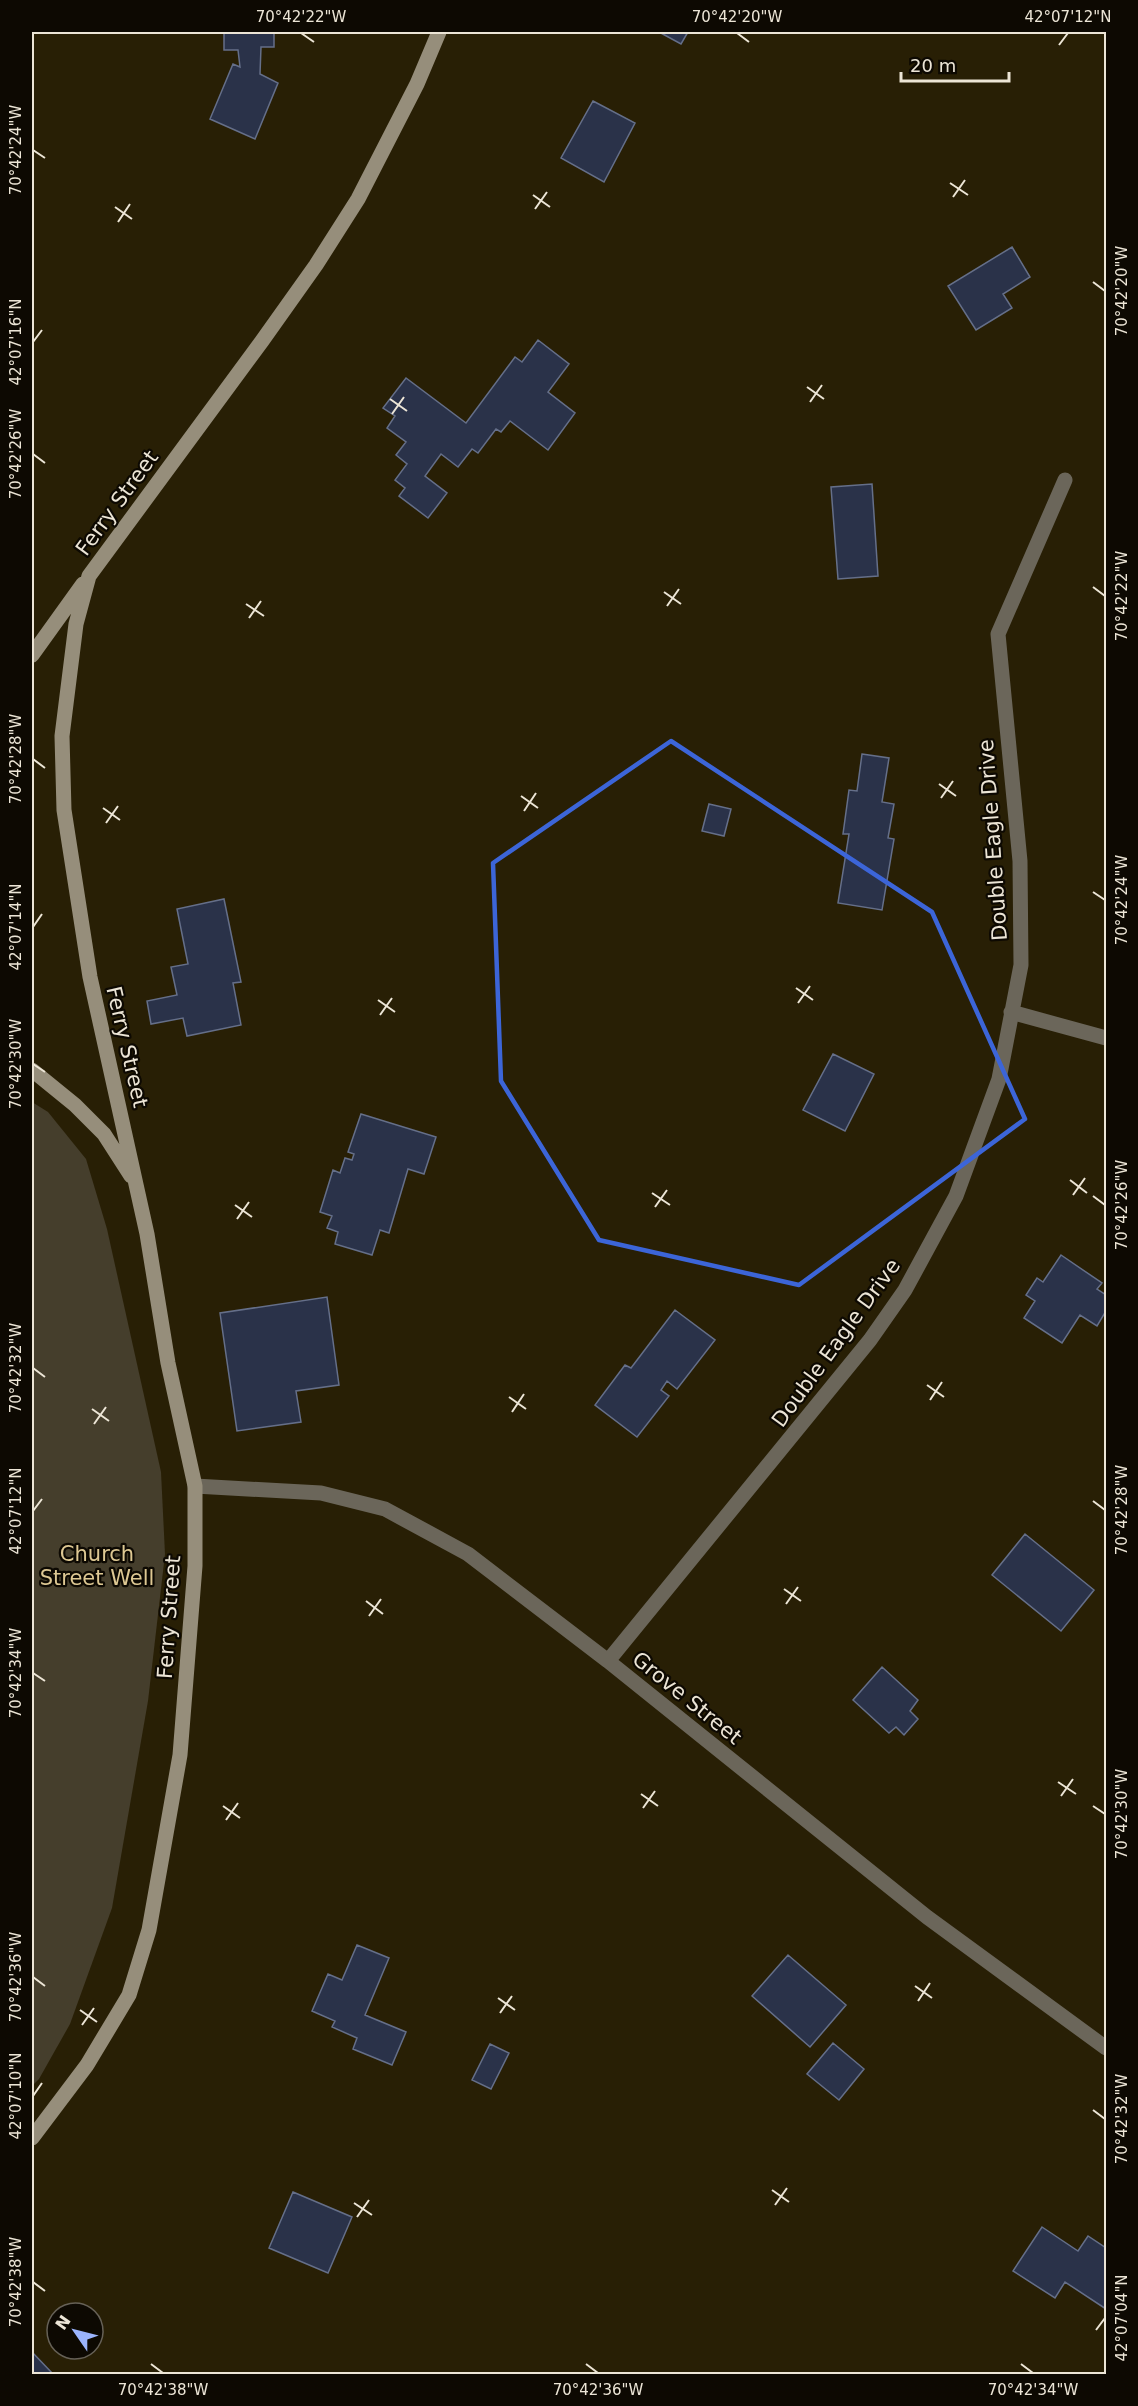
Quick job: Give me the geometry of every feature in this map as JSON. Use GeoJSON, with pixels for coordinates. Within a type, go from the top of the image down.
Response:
{"type":"FeatureCollection","features":[{"type":"Feature","properties":{"kind":"street","name":"Ferry Street"},"geometry":{"type":"LineString","coordinates":[[32,2138],[87,2065],[129,1995],[149,1930],[180,1755],[195,1566],[195,1486],[168,1363],[147,1234],[90,977],[74,889],[64,810],[62,736],[76,624],[89,576],[316,265],[358,199],[389,142],[439,32]]}},
{"type":"Feature","properties":{"kind":"street","name":"Double Eagle Drive"},"geometry":{"type":"LineString","coordinates":[[608,1661],[812,1414],[905,1290],[956,1196],[999,1080],[1021,965],[1020,861],[998,634],[1065,480]]}},
{"type":"Feature","properties":{"kind":"street"},"geometry":{"type":"LineString","coordinates":[[32,655],[89,576]]}},
{"type":"Feature","properties":{"kind":"street"},"geometry":{"type":"LineString","coordinates":[[1011,1012],[1107,1038]]}},
{"type":"Feature","properties":{"kind":"street"},"geometry":{"type":"LineString","coordinates":[[32,1070],[75,1105],[104,1134],[136,1184]]}},
{"type":"Feature","properties":{"kind":"street","name":"Grove Street"},"geometry":{"type":"LineString","coordinates":[[195,1486],[321,1493],[385,1509],[468,1554],[608,1661],[927,1917],[1107,2048]]}},
{"type":"Feature","properties":{"kind":"highlighted area"},"geometry":{"type":"Polygon","coordinates":[[[671,741],[932,912],[1025,1119],[799,1285],[599,1240],[501,1081],[493,863],[671,741]]]}},
{"type":"Feature","properties":{"kind":"green space","name":"Church Street Well"},"geometry":{"type":"Polygon","coordinates":[[[32,1102],[48,1112],[86,1159],[107,1229],[161,1472],[165,1554],[148,1701],[112,1908],[70,2024],[39,2079],[32,2086],[32,1102]]]}},
{"type":"Feature","properties":{"kind":"building"},"geometry":{"type":"Polygon","coordinates":[[[224,32],[274,32],[274,47],[261,47],[260,74],[278,83],[255,139],[210,119],[233,64],[240,67],[238,50],[224,50],[224,32]]]}},
{"type":"Feature","properties":{"kind":"building"},"geometry":{"type":"Polygon","coordinates":[[[659,32],[688,32],[681,44],[659,32]]]}},
{"type":"Feature","properties":{"kind":"building"},"geometry":{"type":"Polygon","coordinates":[[[593,101],[635,123],[604,182],[561,158],[593,101]]]}},
{"type":"Feature","properties":{"kind":"building"},"geometry":{"type":"Polygon","coordinates":[[[1012,247],[1030,277],[1003,294],[1012,308],[976,330],[948,286],[1012,247]]]}},
{"type":"Feature","properties":{"kind":"building"},"geometry":{"type":"Polygon","coordinates":[[[538,340],[569,364],[548,392],[575,413],[548,450],[510,421],[501,432],[496,429],[478,453],[472,449],[458,467],[441,454],[425,476],[447,493],[428,518],[399,496],[405,488],[395,480],[407,464],[396,455],[406,442],[387,428],[395,416],[383,408],[406,378],[466,423],[515,357],[522,362],[538,340]]]}},
{"type":"Feature","properties":{"kind":"building"},"geometry":{"type":"Polygon","coordinates":[[[872,484],[878,576],[838,579],[831,487],[872,484]]]}},
{"type":"Feature","properties":{"kind":"building"},"geometry":{"type":"Polygon","coordinates":[[[862,754],[889,758],[882,802],[894,804],[888,838],[894,839],[882,910],[838,903],[849,834],[843,834],[849,790],[857,791],[862,754]]]}},
{"type":"Feature","properties":{"kind":"building"},"geometry":{"type":"Polygon","coordinates":[[[709,804],[731,809],[724,836],[702,831],[709,804]]]}},
{"type":"Feature","properties":{"kind":"building"},"geometry":{"type":"Polygon","coordinates":[[[224,899],[241,982],[233,983],[241,1025],[187,1036],[183,1018],[151,1024],[147,1001],[177,995],[171,967],[188,964],[177,909],[224,899]]]}},
{"type":"Feature","properties":{"kind":"building"},"geometry":{"type":"Polygon","coordinates":[[[833,1054],[874,1074],[845,1131],[803,1110],[833,1054]]]}},
{"type":"Feature","properties":{"kind":"building"},"geometry":{"type":"Polygon","coordinates":[[[361,1114],[436,1137],[424,1174],[408,1169],[389,1233],[380,1230],[372,1255],[335,1244],[338,1232],[327,1228],[332,1216],[320,1212],[333,1170],[340,1173],[345,1158],[352,1160],[354,1154],[348,1152],[361,1114]]]}},
{"type":"Feature","properties":{"kind":"building"},"geometry":{"type":"Polygon","coordinates":[[[1061,1255],[1102,1283],[1097,1289],[1106,1295],[1106,1311],[1097,1326],[1080,1315],[1062,1343],[1024,1318],[1035,1301],[1026,1295],[1037,1278],[1043,1282],[1061,1255]]]}},
{"type":"Feature","properties":{"kind":"building"},"geometry":{"type":"Polygon","coordinates":[[[327,1297],[339,1385],[296,1391],[301,1422],[237,1431],[220,1313],[327,1297]]]}},
{"type":"Feature","properties":{"kind":"building"},"geometry":{"type":"Polygon","coordinates":[[[675,1310],[715,1340],[677,1389],[667,1381],[661,1390],[669,1396],[637,1437],[595,1405],[625,1365],[631,1368],[675,1310]]]}},
{"type":"Feature","properties":{"kind":"building"},"geometry":{"type":"Polygon","coordinates":[[[1025,1534],[1094,1590],[1061,1631],[992,1575],[1025,1534]]]}},
{"type":"Feature","properties":{"kind":"building"},"geometry":{"type":"Polygon","coordinates":[[[882,1667],[918,1700],[910,1711],[918,1719],[904,1735],[896,1727],[889,1733],[853,1700],[882,1667]]]}},
{"type":"Feature","properties":{"kind":"building"},"geometry":{"type":"Polygon","coordinates":[[[357,1945],[389,1958],[365,2015],[406,2032],[392,2065],[353,2049],[357,2038],[332,2027],[335,2021],[312,2011],[328,1974],[342,1980],[357,1945]]]}},
{"type":"Feature","properties":{"kind":"building"},"geometry":{"type":"Polygon","coordinates":[[[788,1955],[846,2005],[810,2047],[752,1996],[788,1955]]]}},
{"type":"Feature","properties":{"kind":"building"},"geometry":{"type":"Polygon","coordinates":[[[833,2043],[864,2069],[839,2100],[807,2074],[833,2043]]]}},
{"type":"Feature","properties":{"kind":"building"},"geometry":{"type":"Polygon","coordinates":[[[490,2044],[509,2053],[491,2089],[472,2080],[490,2044]]]}},
{"type":"Feature","properties":{"kind":"building"},"geometry":{"type":"Polygon","coordinates":[[[293,2192],[352,2217],[328,2273],[269,2248],[293,2192]]]}},
{"type":"Feature","properties":{"kind":"building"},"geometry":{"type":"Polygon","coordinates":[[[1042,2227],[1078,2251],[1088,2236],[1106,2248],[1106,2309],[1065,2282],[1055,2298],[1013,2271],[1042,2227]]]}},
{"type":"Feature","properties":{"kind":"building"},"geometry":{"type":"Polygon","coordinates":[[[32,2352],[53,2374],[32,2374],[32,2352]]]}}]}
